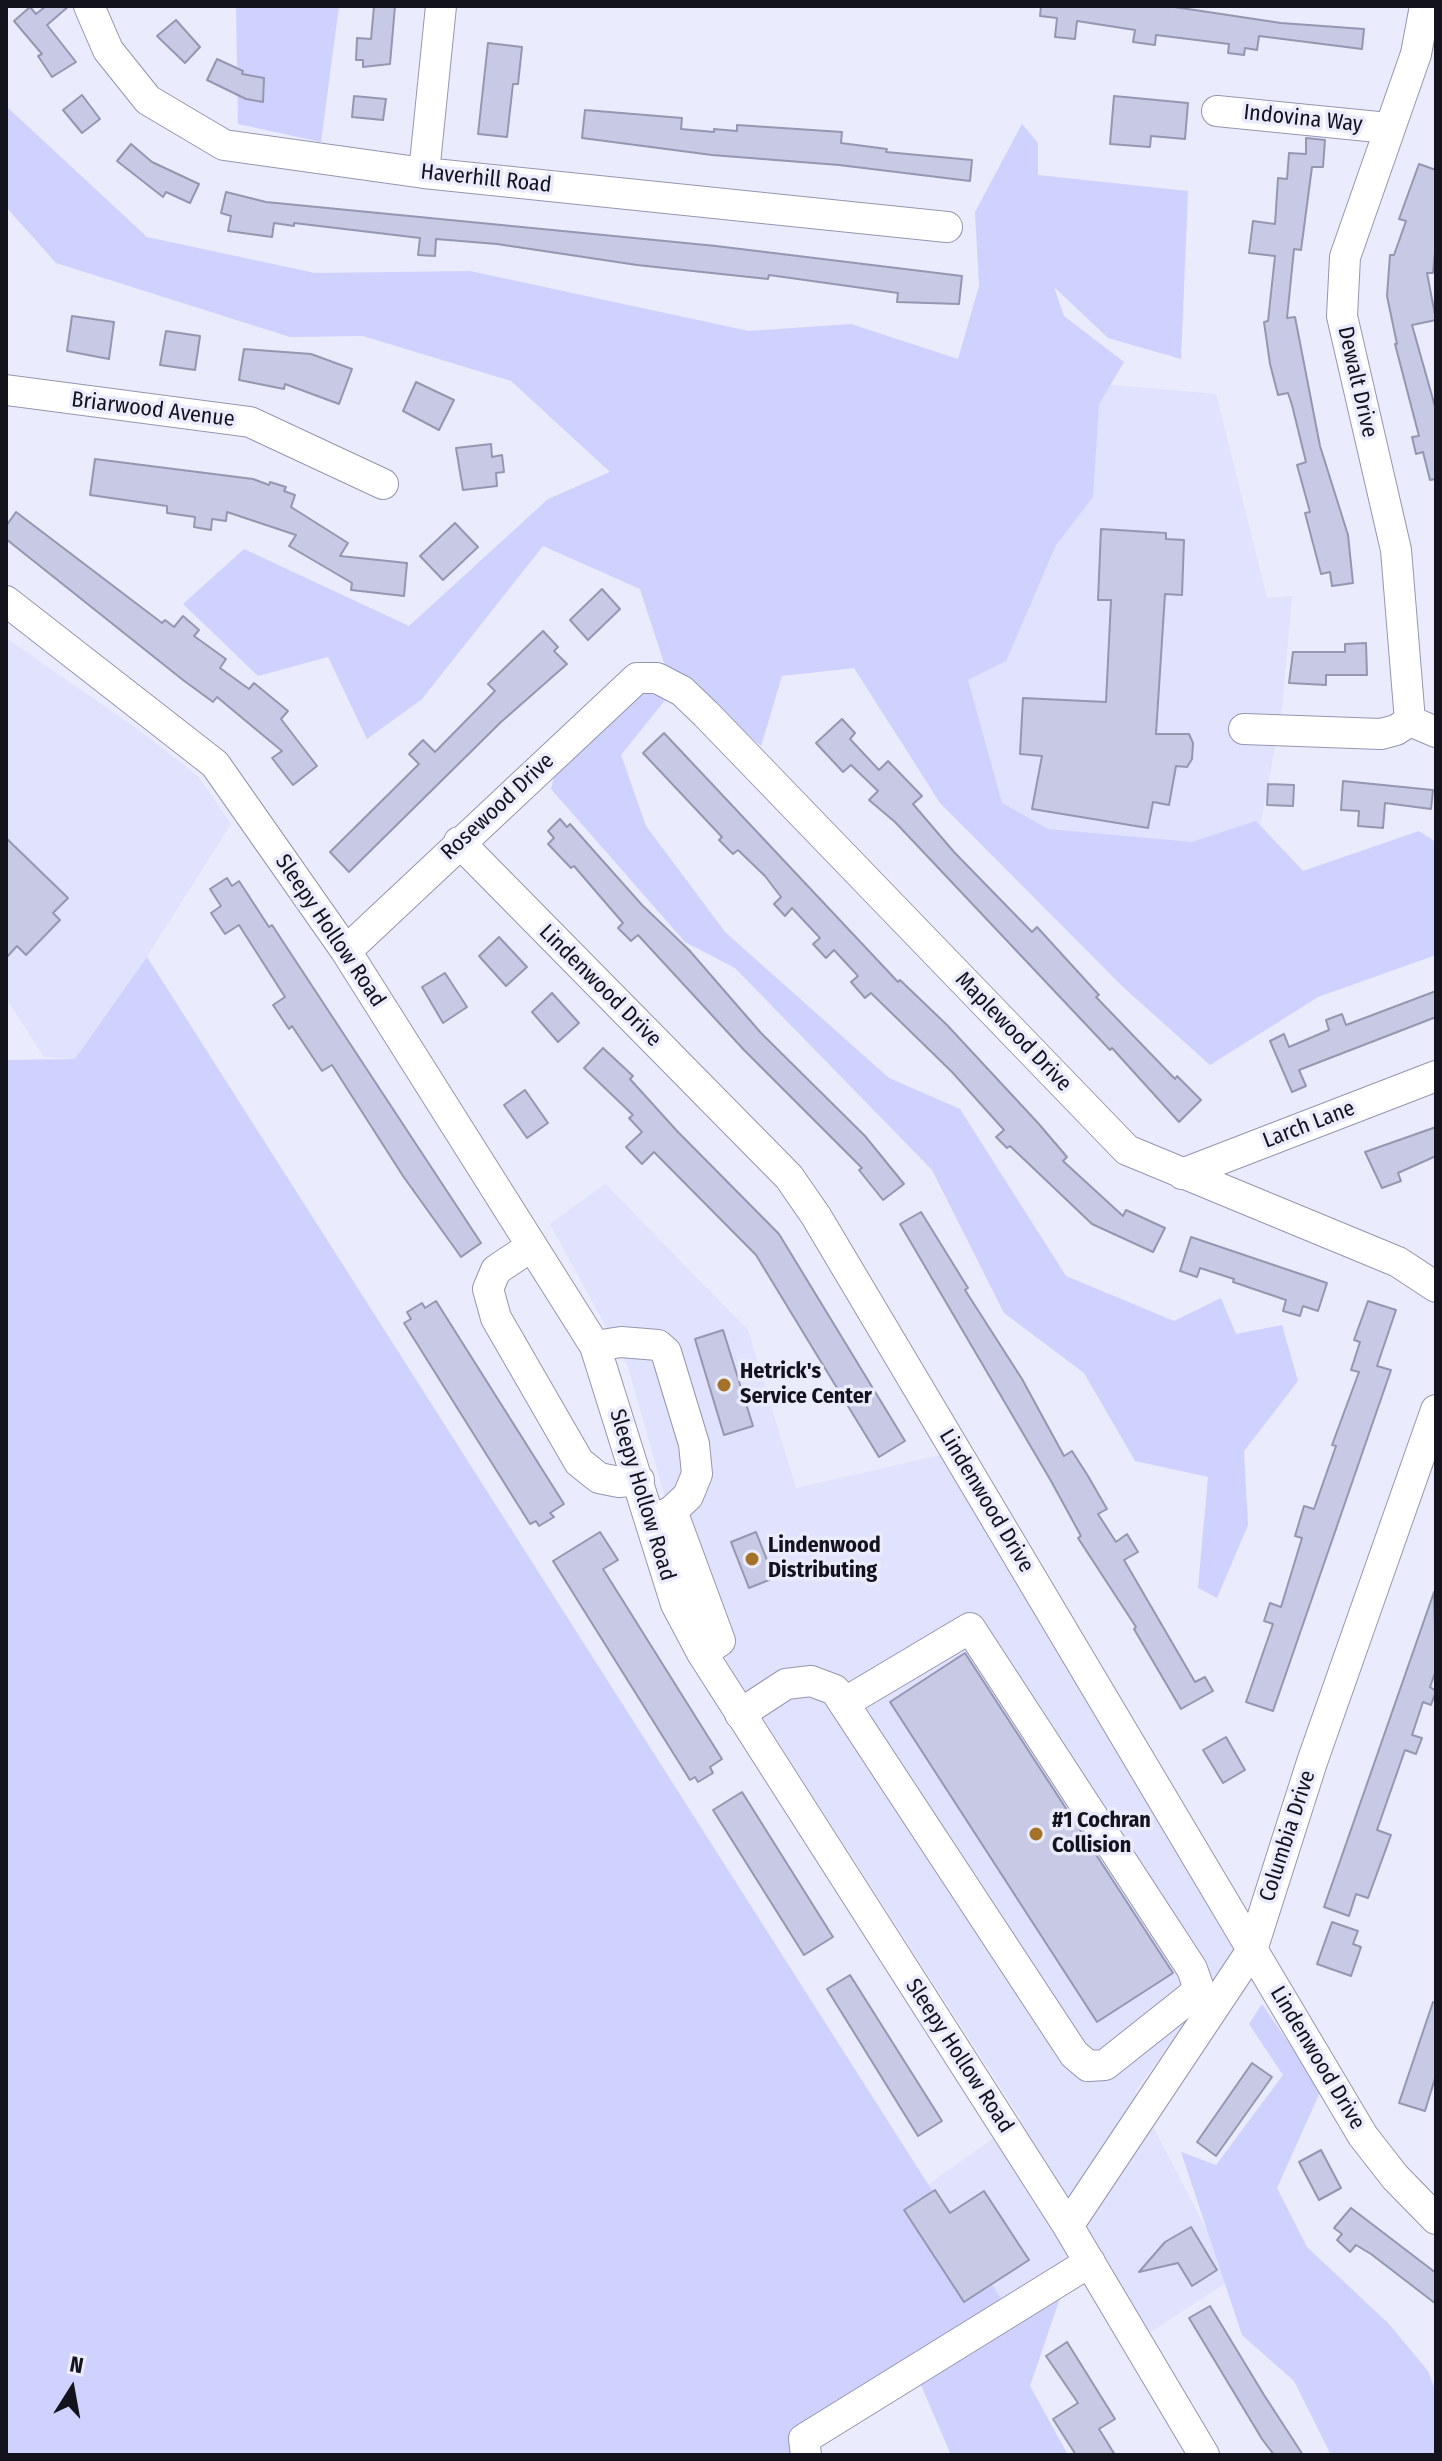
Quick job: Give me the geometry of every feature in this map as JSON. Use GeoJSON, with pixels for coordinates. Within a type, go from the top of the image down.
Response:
{"type":"FeatureCollection","features":[{"type":"Feature","properties":{"kind":"street","name":"Haverhill Road"},"geometry":{"type":"LineString","coordinates":[[89,6],[108,50],[148,100],[224,145],[424,173],[947,227]]}},
{"type":"Feature","properties":{"kind":"street"},"geometry":{"type":"LineString","coordinates":[[424,173],[441,6]]}},
{"type":"Feature","properties":{"kind":"street","name":"Dewalt Drive"},"geometry":{"type":"LineString","coordinates":[[1423,726],[1396,550],[1342,316],[1345,257],[1416,54],[1425,6]]}},
{"type":"Feature","properties":{"kind":"street","name":"Indovina Way"},"geometry":{"type":"LineString","coordinates":[[1217,111],[1388,128]]}},
{"type":"Feature","properties":{"kind":"street","name":"Briarwood Avenue"},"geometry":{"type":"LineString","coordinates":[[6,390],[250,422],[383,484]]}},
{"type":"Feature","properties":{"kind":"street","name":"Sleepy Hollow Road"},"geometry":{"type":"LineString","coordinates":[[6,601],[215,764],[346,951],[595,1346],[639,1480],[662,1516],[676,1604],[702,1653],[1068,2226],[1204,2455]]}},
{"type":"Feature","properties":{"kind":"street","name":"Rosewood Drive"},"geometry":{"type":"LineString","coordinates":[[346,951],[637,678],[657,678]]}},
{"type":"Feature","properties":{"kind":"street","name":"Maplewood Drive"},"geometry":{"type":"LineString","coordinates":[[657,678],[682,691],[706,714],[1127,1150],[1398,1262],[1436,1287]]}},
{"type":"Feature","properties":{"kind":"street"},"geometry":{"type":"LineString","coordinates":[[1244,729],[1381,734],[1423,726]]}},
{"type":"Feature","properties":{"kind":"street","name":"Lindenwood Drive"},"geometry":{"type":"LineString","coordinates":[[459,842],[789,1177],[816,1216],[1363,2136],[1435,2215]]}},
{"type":"Feature","properties":{"kind":"street","name":"Larch Lane"},"geometry":{"type":"LineString","coordinates":[[1182,1174],[1436,1076]]}},
{"type":"Feature","properties":{"kind":"street"},"geometry":{"type":"LineString","coordinates":[[532,1246],[496,1270],[488,1289],[496,1318],[579,1462],[599,1478],[619,1482],[639,1480]]}},
{"type":"Feature","properties":{"kind":"street"},"geometry":{"type":"LineString","coordinates":[[595,1346],[621,1342],[658,1345],[666,1352],[694,1444],[697,1474],[688,1496],[662,1516]]}},
{"type":"Feature","properties":{"kind":"street","name":"Columbia Drive"},"geometry":{"type":"LineString","coordinates":[[1068,2226],[1201,2005],[1252,1950],[1312,1762],[1436,1410]]}},
{"type":"Feature","properties":{"kind":"street"},"geometry":{"type":"LineString","coordinates":[[740,1714],[786,1684],[811,1681],[835,1690],[1074,2054],[1088,2066],[1105,2065],[1201,2005],[1192,1969],[970,1628],[844,1703]]}},
{"type":"Feature","properties":{"kind":"street"},"geometry":{"type":"LineString","coordinates":[[805,2447],[1090,2262]]}},
{"type":"Feature","properties":{"kind":"shaded area"},"geometry":{"type":"Polygon","coordinates":[[[236,6],[339,6],[321,142],[238,124],[236,6]]]}},
{"type":"Feature","properties":{"kind":"shaded area"},"geometry":{"type":"Polygon","coordinates":[[[6,106],[147,237],[315,273],[470,271],[749,331],[851,324],[958,359],[979,286],[975,212],[1022,124],[1038,143],[1038,175],[1188,191],[1181,359],[1108,338],[1054,287],[1064,316],[1124,362],[1099,404],[1093,497],[1056,545],[1006,661],[968,680],[1002,803],[1048,829],[1192,842],[1256,821],[1303,871],[1419,831],[1436,842],[1436,955],[1318,997],[1210,1065],[1123,987],[940,803],[854,668],[782,676],[761,746],[664,663],[640,589],[543,546],[422,699],[367,739],[328,657],[258,676],[183,604],[244,549],[409,626],[548,499],[610,472],[511,381],[363,336],[290,337],[56,263],[6,207],[6,106]]]}},
{"type":"Feature","properties":{"kind":"shaded area"},"geometry":{"type":"Polygon","coordinates":[[[967,372],[1216,394],[1267,598],[1292,596],[1282,709],[1253,865],[1057,843],[922,763],[967,372]]]}},
{"type":"Feature","properties":{"kind":"shaded area"},"geometry":{"type":"Polygon","coordinates":[[[6,638],[140,731],[198,776],[231,824],[116,1005],[75,1059],[44,1057],[6,998],[6,638]]]}},
{"type":"Feature","properties":{"kind":"shaded area"},"geometry":{"type":"Polygon","coordinates":[[[640,690],[666,699],[621,755],[646,826],[725,932],[889,1078],[960,1109],[1066,1276],[1174,1321],[1221,1298],[1236,1334],[1282,1325],[1298,1381],[1244,1451],[1248,1525],[1217,1598],[1198,1588],[1208,1477],[1135,1461],[1084,1373],[1004,1313],[932,1170],[735,968],[685,942],[551,789],[556,769],[640,690]]]}},
{"type":"Feature","properties":{"kind":"shaded area"},"geometry":{"type":"Polygon","coordinates":[[[147,957],[1010,2313],[786,2455],[6,2455],[6,1060],[75,1059],[147,957]]]}},
{"type":"Feature","properties":{"kind":"shaded area"},"geometry":{"type":"Polygon","coordinates":[[[605,1184],[748,1330],[796,1488],[945,1454],[1235,1953],[1135,2092],[1232,2279],[1149,2333],[1096,2253],[966,2327],[893,2209],[1021,2119],[733,1672],[694,1599],[628,1367],[550,1224],[605,1184]]]}},
{"type":"Feature","properties":{"kind":"shaded area"},"geometry":{"type":"Polygon","coordinates":[[[1262,2004],[1321,2090],[1277,2188],[1307,2247],[1389,2324],[1428,2371],[1436,2392],[1436,2455],[1331,2455],[1294,2381],[1242,2335],[1181,2152],[1216,2165],[1283,2075],[1249,2024],[1262,2004]]]}},
{"type":"Feature","properties":{"kind":"shaded area"},"geometry":{"type":"Polygon","coordinates":[[[1060,2298],[1030,2386],[1068,2455],[951,2455],[921,2385],[1060,2298]]]}},
{"type":"Feature","properties":{"kind":"building"},"geometry":{"type":"Polygon","coordinates":[[[46,6],[69,6],[47,25],[76,62],[52,77],[38,56],[42,54],[14,21],[30,7],[36,14],[46,6]]]}},
{"type":"Feature","properties":{"kind":"building"},"geometry":{"type":"Polygon","coordinates":[[[374,6],[395,6],[390,64],[363,67],[363,60],[356,60],[357,38],[371,39],[374,6]]]}},
{"type":"Feature","properties":{"kind":"building"},"geometry":{"type":"Polygon","coordinates":[[[1041,6],[1168,6],[1281,23],[1364,29],[1362,49],[1259,36],[1257,50],[1245,48],[1244,55],[1228,53],[1229,44],[1156,35],[1155,45],[1133,42],[1135,30],[1077,21],[1075,39],[1055,37],[1057,18],[1040,16],[1041,6]]]}},
{"type":"Feature","properties":{"kind":"building"},"geometry":{"type":"Polygon","coordinates":[[[176,20],[200,47],[185,63],[157,36],[176,20]]]}},
{"type":"Feature","properties":{"kind":"building"},"geometry":{"type":"Polygon","coordinates":[[[488,43],[522,47],[518,84],[513,84],[507,137],[478,134],[488,43]]]}},
{"type":"Feature","properties":{"kind":"building"},"geometry":{"type":"Polygon","coordinates":[[[217,59],[243,71],[242,74],[264,78],[263,102],[246,99],[207,80],[217,59]]]}},
{"type":"Feature","properties":{"kind":"building"},"geometry":{"type":"Polygon","coordinates":[[[82,95],[100,119],[82,133],[63,110],[82,95]]]}},
{"type":"Feature","properties":{"kind":"building"},"geometry":{"type":"Polygon","coordinates":[[[354,96],[386,99],[383,120],[352,117],[354,96]]]}},
{"type":"Feature","properties":{"kind":"building"},"geometry":{"type":"Polygon","coordinates":[[[1114,96],[1188,103],[1185,139],[1151,136],[1150,147],[1110,144],[1114,96]]]}},
{"type":"Feature","properties":{"kind":"building"},"geometry":{"type":"Polygon","coordinates":[[[585,110],[682,118],[681,129],[714,132],[714,129],[737,131],[737,125],[842,132],[841,143],[887,149],[886,152],[972,160],[970,181],[839,165],[712,155],[582,138],[585,110]]]}},
{"type":"Feature","properties":{"kind":"building"},"geometry":{"type":"Polygon","coordinates":[[[1306,138],[1325,140],[1323,167],[1312,167],[1301,250],[1294,249],[1287,318],[1295,317],[1320,446],[1348,535],[1353,583],[1332,586],[1330,572],[1321,574],[1305,513],[1310,512],[1297,465],[1306,462],[1292,405],[1288,393],[1278,395],[1270,364],[1264,322],[1268,321],[1275,256],[1249,253],[1253,221],[1275,224],[1278,178],[1287,179],[1289,153],[1306,154],[1306,138]]]}},
{"type":"Feature","properties":{"kind":"building"},"geometry":{"type":"Polygon","coordinates":[[[131,144],[152,162],[199,184],[190,203],[166,192],[163,197],[117,161],[131,144]]]}},
{"type":"Feature","properties":{"kind":"building"},"geometry":{"type":"Polygon","coordinates":[[[1419,164],[1436,170],[1436,241],[1433,273],[1427,273],[1436,320],[1412,325],[1436,410],[1436,479],[1430,480],[1423,452],[1416,454],[1412,437],[1419,436],[1395,344],[1387,296],[1390,255],[1394,255],[1406,221],[1399,219],[1419,164]]]}},
{"type":"Feature","properties":{"kind":"building"},"geometry":{"type":"Polygon","coordinates":[[[226,192],[266,202],[716,246],[962,276],[959,304],[897,302],[898,293],[769,275],[768,279],[637,265],[497,244],[436,239],[435,256],[418,255],[420,238],[294,223],[294,226],[274,223],[272,237],[228,231],[231,216],[221,213],[226,192]]]}},
{"type":"Feature","properties":{"kind":"building"},"geometry":{"type":"Polygon","coordinates":[[[72,316],[114,322],[109,359],[67,351],[72,316]]]}},
{"type":"Feature","properties":{"kind":"building"},"geometry":{"type":"Polygon","coordinates":[[[166,331],[200,336],[195,370],[160,365],[166,331]]]}},
{"type":"Feature","properties":{"kind":"building"},"geometry":{"type":"Polygon","coordinates":[[[244,349],[311,354],[352,369],[339,404],[285,384],[284,389],[239,380],[244,349]]]}},
{"type":"Feature","properties":{"kind":"building"},"geometry":{"type":"Polygon","coordinates":[[[416,382],[454,400],[439,430],[403,411],[416,382]]]}},
{"type":"Feature","properties":{"kind":"building"},"geometry":{"type":"Polygon","coordinates":[[[491,444],[492,457],[502,455],[504,472],[496,473],[497,486],[463,490],[456,448],[491,444]]]}},
{"type":"Feature","properties":{"kind":"building"},"geometry":{"type":"Polygon","coordinates":[[[95,459],[253,479],[286,487],[284,491],[295,495],[291,507],[348,543],[340,556],[407,563],[404,596],[351,590],[352,583],[289,546],[296,535],[227,512],[226,521],[212,519],[211,530],[194,527],[195,517],[167,513],[167,506],[90,495],[95,459]]]}},
{"type":"Feature","properties":{"kind":"building"},"geometry":{"type":"Polygon","coordinates":[[[16,512],[162,623],[165,620],[174,627],[183,616],[199,630],[194,636],[226,659],[220,668],[249,689],[254,683],[288,711],[281,719],[317,766],[293,785],[272,758],[282,751],[217,697],[213,702],[183,680],[6,539],[6,526],[16,512]]]}},
{"type":"Feature","properties":{"kind":"building"},"geometry":{"type":"Polygon","coordinates":[[[455,523],[478,547],[443,580],[420,556],[455,523]]]}},
{"type":"Feature","properties":{"kind":"building"},"geometry":{"type":"Polygon","coordinates":[[[1101,529],[1166,533],[1166,539],[1184,540],[1182,595],[1165,594],[1156,734],[1189,734],[1193,743],[1192,759],[1187,767],[1176,766],[1169,805],[1153,802],[1148,828],[1032,809],[1042,756],[1020,754],[1023,698],[1106,702],[1111,600],[1098,600],[1101,529]]]}},
{"type":"Feature","properties":{"kind":"building"},"geometry":{"type":"Polygon","coordinates":[[[602,589],[620,609],[588,640],[570,620],[602,589]]]}},
{"type":"Feature","properties":{"kind":"building"},"geometry":{"type":"Polygon","coordinates":[[[543,631],[558,647],[554,651],[567,664],[501,722],[349,872],[330,852],[419,764],[409,754],[423,740],[435,752],[495,691],[488,684],[543,631]]]}},
{"type":"Feature","properties":{"kind":"building"},"geometry":{"type":"Polygon","coordinates":[[[1366,643],[1367,675],[1326,675],[1326,685],[1289,683],[1293,652],[1345,652],[1345,644],[1366,643]]]}},
{"type":"Feature","properties":{"kind":"building"},"geometry":{"type":"Polygon","coordinates":[[[842,719],[855,733],[850,739],[879,770],[888,761],[922,796],[913,804],[954,852],[1032,932],[1037,927],[1099,995],[1096,997],[1175,1079],[1177,1076],[1201,1100],[1179,1122],[895,822],[869,800],[878,791],[851,765],[843,772],[816,743],[842,719]]]}},
{"type":"Feature","properties":{"kind":"building"},"geometry":{"type":"Polygon","coordinates":[[[664,733],[898,982],[900,980],[947,1025],[1067,1157],[1063,1161],[1123,1216],[1126,1210],[1165,1228],[1153,1252],[1092,1224],[1010,1146],[1007,1148],[996,1137],[1004,1130],[952,1072],[871,993],[865,998],[851,982],[858,976],[834,950],[826,958],[813,944],[820,938],[792,908],[785,916],[774,904],[781,897],[765,876],[738,850],[733,854],[719,840],[722,837],[643,753],[664,733]]]}},
{"type":"Feature","properties":{"kind":"building"},"geometry":{"type":"Polygon","coordinates":[[[1343,781],[1433,790],[1431,809],[1385,803],[1383,828],[1358,826],[1359,811],[1341,810],[1343,781]]]}},
{"type":"Feature","properties":{"kind":"building"},"geometry":{"type":"Polygon","coordinates":[[[1268,784],[1294,785],[1293,806],[1267,805],[1268,784]]]}},
{"type":"Feature","properties":{"kind":"building"},"geometry":{"type":"Polygon","coordinates":[[[560,819],[567,827],[570,824],[642,905],[689,950],[761,1033],[865,1136],[904,1184],[883,1200],[859,1170],[862,1168],[744,1050],[638,935],[631,941],[618,928],[623,923],[574,866],[571,868],[548,844],[554,838],[548,831],[560,819]]]}},
{"type":"Feature","properties":{"kind":"building"},"geometry":{"type":"Polygon","coordinates":[[[6,838],[68,898],[53,913],[60,920],[26,955],[17,946],[6,958],[6,838]]]}},
{"type":"Feature","properties":{"kind":"building"},"geometry":{"type":"Polygon","coordinates":[[[227,878],[232,886],[239,881],[269,927],[272,925],[481,1243],[461,1257],[403,1176],[332,1065],[322,1071],[292,1026],[289,1029],[273,1005],[285,997],[239,925],[225,934],[211,913],[221,906],[210,889],[227,878]]]}},
{"type":"Feature","properties":{"kind":"building"},"geometry":{"type":"Polygon","coordinates":[[[499,937],[527,967],[506,986],[479,956],[499,937]]]}},
{"type":"Feature","properties":{"kind":"building"},"geometry":{"type":"Polygon","coordinates":[[[445,973],[467,1007],[443,1023],[422,987],[445,973]]]}},
{"type":"Feature","properties":{"kind":"building"},"geometry":{"type":"Polygon","coordinates":[[[1436,991],[1436,1017],[1299,1070],[1306,1086],[1292,1092],[1270,1041],[1284,1034],[1289,1047],[1329,1030],[1326,1020],[1342,1014],[1346,1025],[1436,991]]]}},
{"type":"Feature","properties":{"kind":"building"},"geometry":{"type":"Polygon","coordinates":[[[552,993],[579,1023],[558,1042],[532,1012],[552,993]]]}},
{"type":"Feature","properties":{"kind":"building"},"geometry":{"type":"Polygon","coordinates":[[[603,1048],[633,1076],[630,1079],[677,1131],[779,1234],[905,1441],[879,1457],[756,1255],[654,1152],[642,1164],[626,1147],[642,1132],[629,1118],[633,1115],[584,1068],[603,1048]]]}},
{"type":"Feature","properties":{"kind":"building"},"geometry":{"type":"Polygon","coordinates":[[[525,1090],[548,1123],[527,1138],[504,1105],[525,1090]]]}},
{"type":"Feature","properties":{"kind":"building"},"geometry":{"type":"Polygon","coordinates":[[[1436,1127],[1436,1156],[1398,1173],[1401,1181],[1382,1188],[1365,1152],[1436,1127]]]}},
{"type":"Feature","properties":{"kind":"building"},"geometry":{"type":"Polygon","coordinates":[[[921,1212],[968,1288],[965,1290],[1022,1379],[1064,1456],[1072,1451],[1088,1476],[1107,1509],[1098,1514],[1116,1542],[1127,1534],[1138,1552],[1124,1560],[1195,1682],[1205,1677],[1213,1691],[1181,1709],[1134,1629],[1136,1627],[1078,1538],[1081,1536],[1051,1481],[900,1224],[921,1212]]]}},
{"type":"Feature","properties":{"kind":"building"},"geometry":{"type":"Polygon","coordinates":[[[1191,1237],[1327,1283],[1318,1311],[1303,1306],[1300,1316],[1283,1311],[1286,1300],[1233,1282],[1234,1279],[1200,1268],[1197,1277],[1180,1271],[1191,1237]]]}},
{"type":"Feature","properties":{"kind":"building"},"geometry":{"type":"Polygon","coordinates":[[[436,1301],[564,1504],[550,1513],[554,1517],[539,1526],[536,1521],[530,1524],[404,1323],[411,1319],[407,1312],[422,1303],[425,1308],[436,1301]]]}},
{"type":"Feature","properties":{"kind":"building"},"geometry":{"type":"Polygon","coordinates":[[[1368,1301],[1396,1310],[1377,1366],[1391,1370],[1273,1711],[1246,1702],[1273,1624],[1264,1621],[1270,1603],[1281,1607],[1302,1538],[1295,1536],[1304,1506],[1314,1509],[1336,1446],[1332,1445],[1359,1372],[1351,1370],[1360,1342],[1354,1340],[1368,1301]]]}},
{"type":"Feature","properties":{"kind":"building"},"geometry":{"type":"Polygon","coordinates":[[[723,1330],[753,1426],[724,1435],[695,1339],[723,1330]]]}},
{"type":"Feature","properties":{"kind":"building"},"geometry":{"type":"Polygon","coordinates":[[[600,1532],[618,1560],[603,1569],[722,1759],[710,1767],[713,1773],[698,1782],[695,1777],[690,1780],[553,1561],[600,1532]]]}},
{"type":"Feature","properties":{"kind":"building"},"geometry":{"type":"Polygon","coordinates":[[[756,1532],[774,1578],[749,1588],[731,1542],[756,1532]]]}},
{"type":"Feature","properties":{"kind":"building"},"geometry":{"type":"Polygon","coordinates":[[[1434,1592],[1436,1670],[1430,1687],[1436,1691],[1431,1705],[1423,1702],[1412,1735],[1422,1738],[1416,1754],[1405,1750],[1377,1830],[1391,1835],[1368,1898],[1356,1894],[1349,1916],[1324,1907],[1434,1592]]]}},
{"type":"Feature","properties":{"kind":"building","name":"#1 Cochran Collision"},"geometry":{"type":"Polygon","coordinates":[[[965,1653],[1173,1973],[1097,2022],[890,1702],[965,1653]]]}},
{"type":"Feature","properties":{"kind":"building"},"geometry":{"type":"Polygon","coordinates":[[[1226,1737],[1245,1770],[1223,1783],[1203,1750],[1226,1737]]]}},
{"type":"Feature","properties":{"kind":"building"},"geometry":{"type":"Polygon","coordinates":[[[742,1792],[833,1937],[804,1955],[713,1810],[742,1792]]]}},
{"type":"Feature","properties":{"kind":"building"},"geometry":{"type":"Polygon","coordinates":[[[1332,1922],[1358,1931],[1353,1944],[1361,1947],[1351,1976],[1317,1964],[1332,1922]]]}},
{"type":"Feature","properties":{"kind":"building"},"geometry":{"type":"Polygon","coordinates":[[[850,1975],[942,2121],[918,2136],[827,1989],[850,1975]]]}},
{"type":"Feature","properties":{"kind":"building"},"geometry":{"type":"Polygon","coordinates":[[[1433,2002],[1436,2003],[1436,2075],[1425,2111],[1399,2103],[1433,2002]]]}},
{"type":"Feature","properties":{"kind":"building"},"geometry":{"type":"Polygon","coordinates":[[[1252,2063],[1272,2077],[1216,2156],[1197,2142],[1252,2063]]]}},
{"type":"Feature","properties":{"kind":"building"},"geometry":{"type":"Polygon","coordinates":[[[1321,2150],[1341,2188],[1319,2200],[1299,2162],[1321,2150]]]}},
{"type":"Feature","properties":{"kind":"building"},"geometry":{"type":"Polygon","coordinates":[[[935,2190],[950,2213],[984,2191],[1029,2260],[964,2302],[904,2210],[935,2190]]]}},
{"type":"Feature","properties":{"kind":"building"},"geometry":{"type":"Polygon","coordinates":[[[1351,2208],[1436,2273],[1436,2304],[1371,2254],[1356,2245],[1350,2252],[1337,2240],[1342,2234],[1334,2228],[1351,2208]]]}},
{"type":"Feature","properties":{"kind":"building"},"geometry":{"type":"Polygon","coordinates":[[[1191,2227],[1217,2270],[1192,2286],[1178,2263],[1139,2272],[1165,2242],[1191,2227]]]}},
{"type":"Feature","properties":{"kind":"building"},"geometry":{"type":"Polygon","coordinates":[[[1210,2306],[1303,2455],[1274,2455],[1262,2439],[1189,2318],[1210,2306]]]}},
{"type":"Feature","properties":{"kind":"building"},"geometry":{"type":"Polygon","coordinates":[[[1067,2342],[1115,2419],[1099,2429],[1115,2455],[1076,2455],[1053,2419],[1078,2403],[1046,2356],[1067,2342]]]}},
{"type":"Feature","properties":{"kind":"place","name":"Hetrick's Service Center"},"geometry":{"type":"Point","coordinates":[724,1385]}},
{"type":"Feature","properties":{"kind":"place","name":"Lindenwood Distributing"},"geometry":{"type":"Point","coordinates":[752,1559]}},
{"type":"Feature","properties":{"kind":"place","name":"#1 Cochran Collision"},"geometry":{"type":"Point","coordinates":[1036,1834]}}]}
